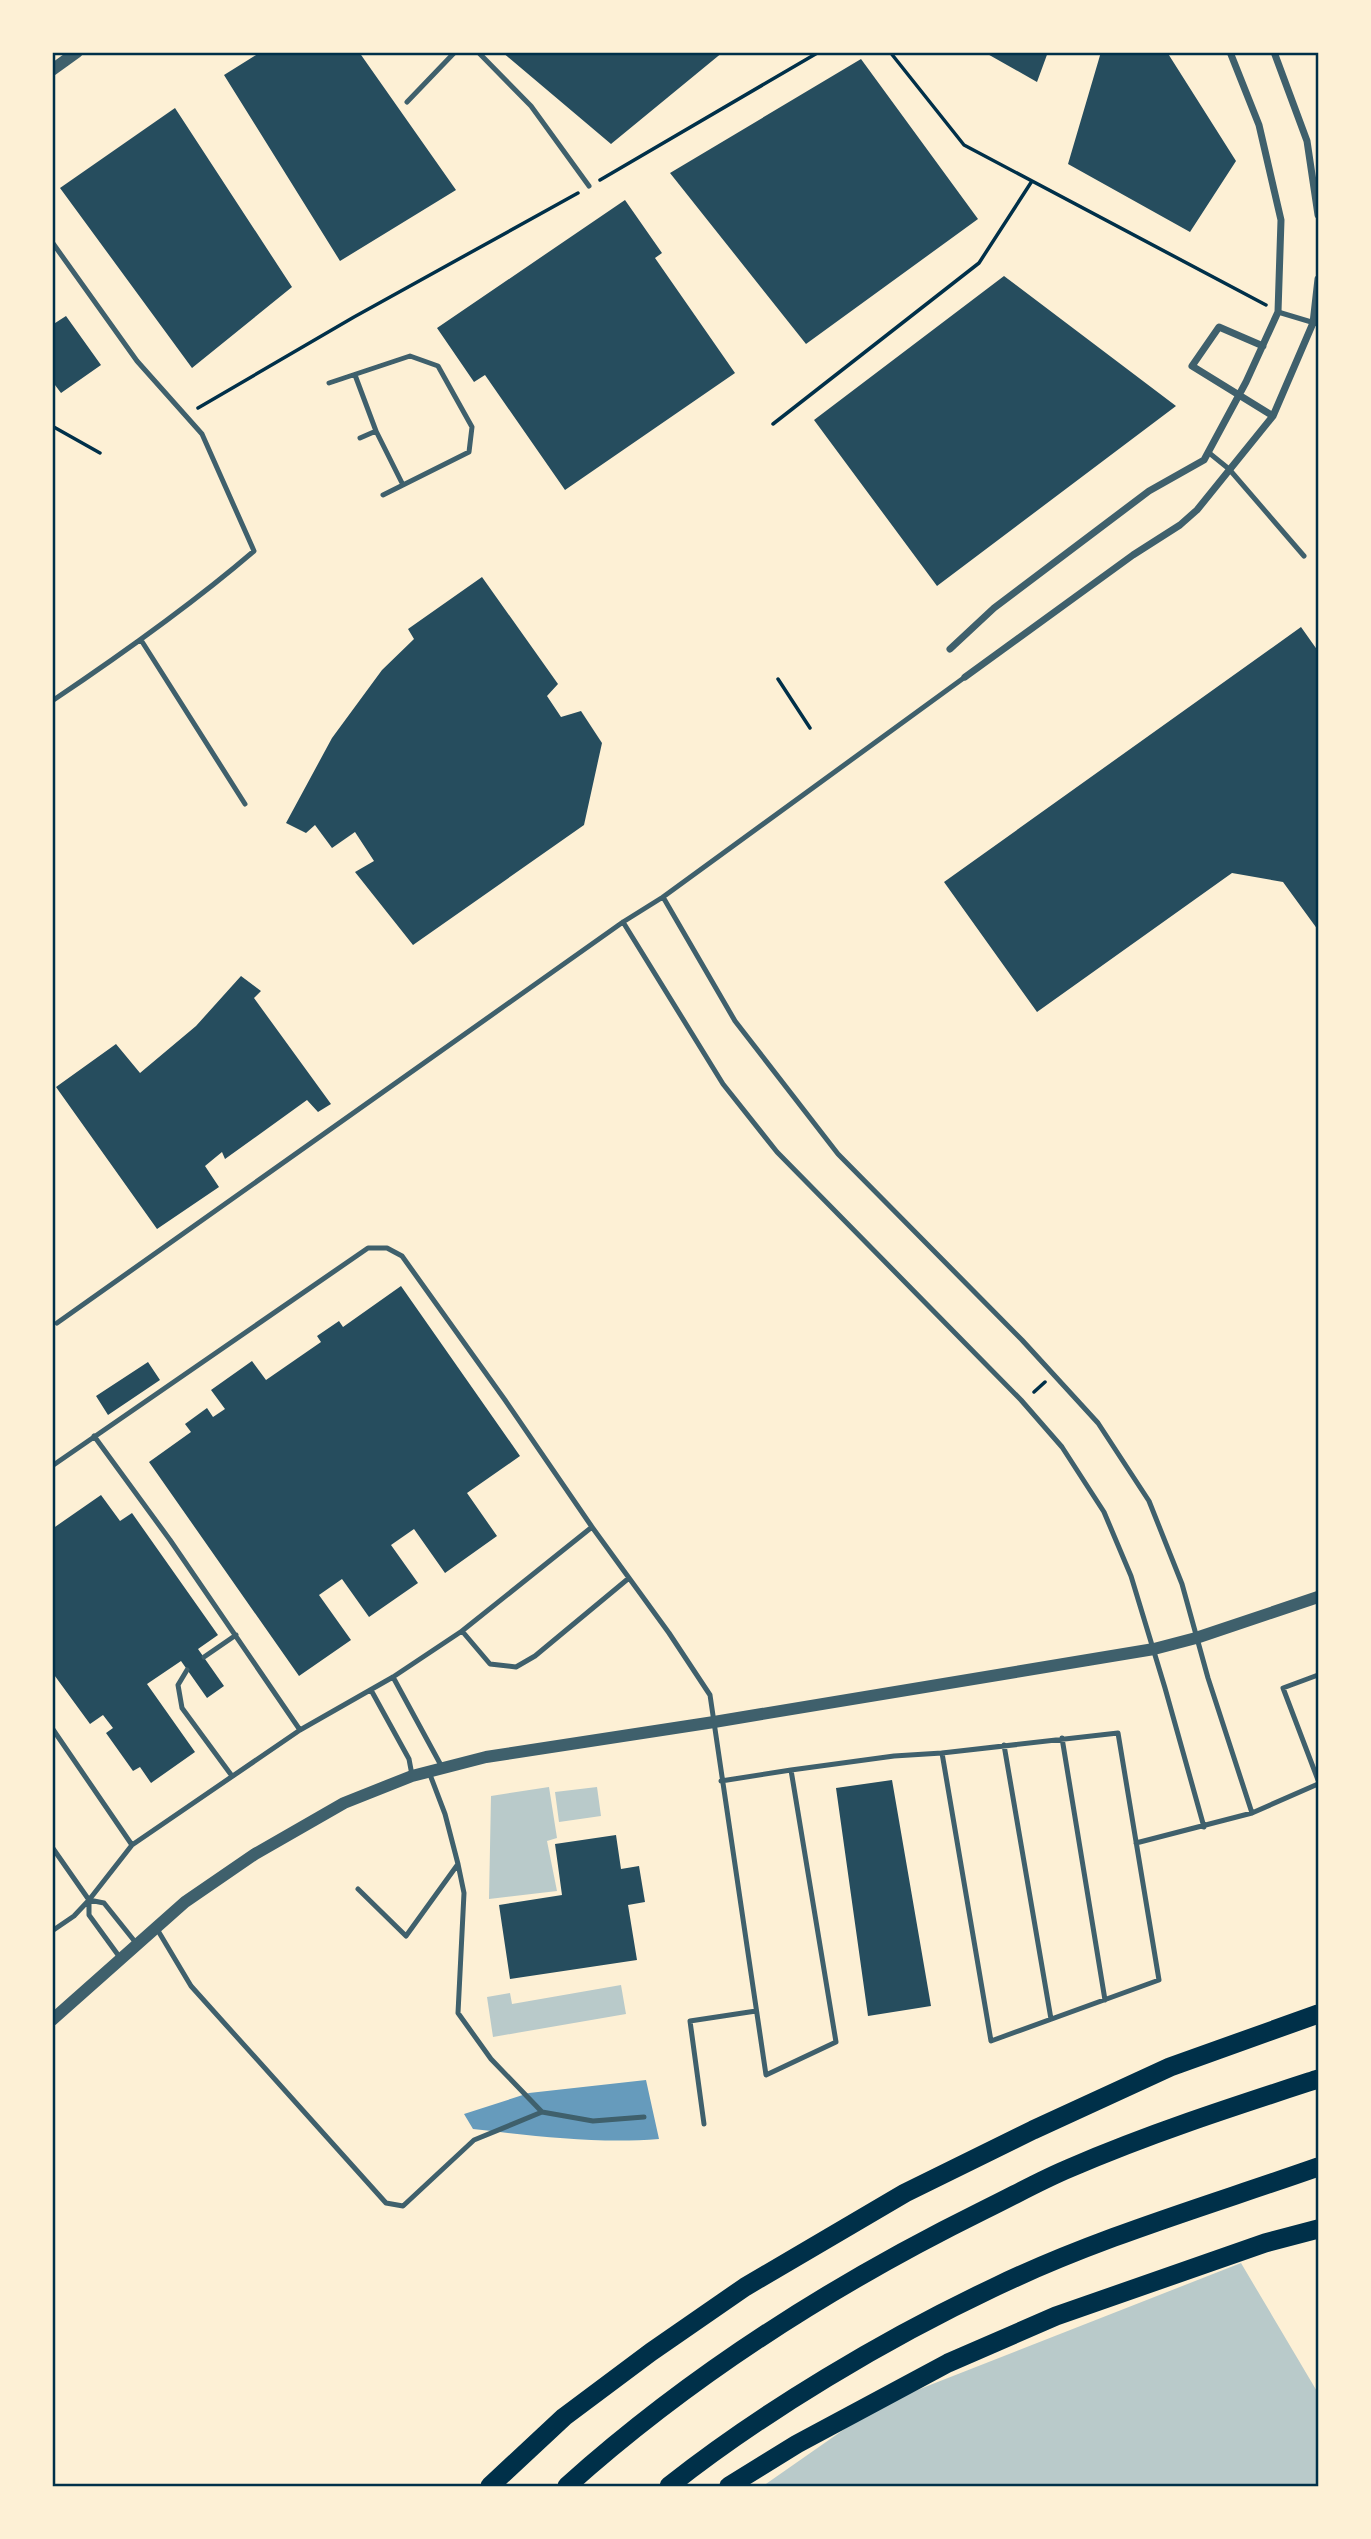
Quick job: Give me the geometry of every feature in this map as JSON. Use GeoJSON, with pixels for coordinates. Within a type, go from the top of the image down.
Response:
{"type":"FeatureCollection","features":[{"type":"Feature","properties":{"kind":"highway"},"geometry":{"type":"LineString","coordinates":[[490,2487],[564,2417],[651,2353],[745,2287],[905,2193],[1170,2067],[1318,2014]]}},
{"type":"Feature","properties":{"kind":"highway"},"geometry":{"type":"LineString","coordinates":[[567,2487],[653,2415],[734,2354],[842,2286],[923,2240],[1069,2168],[1159,2133],[1318,2079]]}},
{"type":"Feature","properties":{"kind":"highway"},"geometry":{"type":"LineString","coordinates":[[669,2487],[806,2392],[915,2327],[997,2286],[1127,2232],[1318,2167]]}},
{"type":"Feature","properties":{"kind":"highway"},"geometry":{"type":"LineString","coordinates":[[729,2487],[797,2444],[948,2363],[1056,2316],[1265,2243],[1318,2228]]}},
{"type":"Feature","properties":{"kind":"street"},"geometry":{"type":"LineString","coordinates":[[52,70],[77,52]]}},
{"type":"Feature","properties":{"kind":"street"},"geometry":{"type":"LineString","coordinates":[[950,649],[994,608],[1149,491],[1204,460],[1263,346],[1278,312],[1281,219],[1259,125],[1230,52]]}},
{"type":"Feature","properties":{"kind":"street"},"geometry":{"type":"LineString","coordinates":[[1273,52],[1307,141],[1318,215]]}},
{"type":"Feature","properties":{"kind":"street"},"geometry":{"type":"LineString","coordinates":[[965,677],[1133,555],[1180,525],[1197,510],[1273,416],[1316,324],[1318,279]]}},
{"type":"Feature","properties":{"kind":"street"},"geometry":{"type":"LineString","coordinates":[[1263,346],[1219,327],[1192,366],[1273,416]]}},
{"type":"Feature","properties":{"kind":"street"},"geometry":{"type":"LineString","coordinates":[[52,2020],[186,1902],[255,1854],[344,1803],[412,1776],[486,1757],[1154,1649],[1196,1638],[1318,1597]]}},
{"type":"Feature","properties":{"kind":"lane"},"geometry":{"type":"LineString","coordinates":[[407,102],[455,52]]}},
{"type":"Feature","properties":{"kind":"lane"},"geometry":{"type":"LineString","coordinates":[[478,52],[531,106],[590,186]]}},
{"type":"Feature","properties":{"kind":"lane"},"geometry":{"type":"LineString","coordinates":[[52,242],[136,361],[202,435],[254,551],[215,585],[141,640],[52,701]]}},
{"type":"Feature","properties":{"kind":"lane"},"geometry":{"type":"LineString","coordinates":[[1278,312],[1316,324]]}},
{"type":"Feature","properties":{"kind":"lane"},"geometry":{"type":"LineString","coordinates":[[329,383],[410,356],[438,366],[472,427],[469,452],[383,495]]}},
{"type":"Feature","properties":{"kind":"lane"},"geometry":{"type":"LineString","coordinates":[[355,375],[376,431],[403,485]]}},
{"type":"Feature","properties":{"kind":"lane"},"geometry":{"type":"LineString","coordinates":[[360,438],[376,431]]}},
{"type":"Feature","properties":{"kind":"lane"},"geometry":{"type":"LineString","coordinates":[[1208,452],[1229,469],[1304,556]]}},
{"type":"Feature","properties":{"kind":"lane"},"geometry":{"type":"LineString","coordinates":[[141,640],[246,804]]}},
{"type":"Feature","properties":{"kind":"lane"},"geometry":{"type":"LineString","coordinates":[[57,1323],[623,922],[663,897],[965,677]]}},
{"type":"Feature","properties":{"kind":"lane"},"geometry":{"type":"LineString","coordinates":[[663,897],[734,1021],[838,1154],[1022,1340],[1098,1423],[1149,1501],[1182,1584],[1196,1638],[1252,1813]]}},
{"type":"Feature","properties":{"kind":"lane"},"geometry":{"type":"LineString","coordinates":[[623,922],[723,1084],[778,1152],[1006,1384],[1062,1447],[1104,1512],[1131,1576],[1204,1827]]}},
{"type":"Feature","properties":{"kind":"lane"},"geometry":{"type":"LineString","coordinates":[[52,1466],[368,1248],[387,1248],[402,1256],[710,1695],[766,2075],[836,2042],[791,1770]]}},
{"type":"Feature","properties":{"kind":"lane"},"geometry":{"type":"LineString","coordinates":[[94,1436],[236,1635],[300,1730]]}},
{"type":"Feature","properties":{"kind":"lane"},"geometry":{"type":"LineString","coordinates":[[52,1931],[74,1916],[89,1900],[132,1844],[300,1730],[393,1677],[461,1631],[592,1527]]}},
{"type":"Feature","properties":{"kind":"lane"},"geometry":{"type":"LineString","coordinates":[[461,1631],[490,1664],[516,1667],[536,1656],[629,1578]]}},
{"type":"Feature","properties":{"kind":"lane"},"geometry":{"type":"LineString","coordinates":[[204,1657],[236,1635]]}},
{"type":"Feature","properties":{"kind":"lane"},"geometry":{"type":"LineString","coordinates":[[187,1670],[178,1685],[183,1708],[232,1776]]}},
{"type":"Feature","properties":{"kind":"lane"},"geometry":{"type":"LineString","coordinates":[[1136,1843],[1252,1813],[1318,1782],[1283,1688],[1318,1675]]}},
{"type":"Feature","properties":{"kind":"lane"},"geometry":{"type":"LineString","coordinates":[[393,1677],[443,1769]]}},
{"type":"Feature","properties":{"kind":"lane"},"geometry":{"type":"LineString","coordinates":[[371,1690],[409,1759],[412,1776]]}},
{"type":"Feature","properties":{"kind":"lane"},"geometry":{"type":"LineString","coordinates":[[52,1728],[132,1844]]}},
{"type":"Feature","properties":{"kind":"lane"},"geometry":{"type":"LineString","coordinates":[[721,1781],[894,1756],[942,1753],[1118,1732],[1159,1980],[991,2041],[942,1753]]}},
{"type":"Feature","properties":{"kind":"lane"},"geometry":{"type":"LineString","coordinates":[[1062,1738],[1105,2000]]}},
{"type":"Feature","properties":{"kind":"lane"},"geometry":{"type":"LineString","coordinates":[[1004,1745],[1051,2020]]}},
{"type":"Feature","properties":{"kind":"lane"},"geometry":{"type":"LineString","coordinates":[[429,1772],[444,1814],[464,1892],[458,2013],[491,2059],[542,2112]]}},
{"type":"Feature","properties":{"kind":"lane"},"geometry":{"type":"LineString","coordinates":[[52,1847],[89,1900],[89,1915],[121,1959]]}},
{"type":"Feature","properties":{"kind":"lane"},"geometry":{"type":"LineString","coordinates":[[358,1889],[406,1936],[458,1864]]}},
{"type":"Feature","properties":{"kind":"lane"},"geometry":{"type":"LineString","coordinates":[[89,1900],[104,1902],[137,1945]]}},
{"type":"Feature","properties":{"kind":"lane"},"geometry":{"type":"LineString","coordinates":[[157,1928],[191,1986],[386,2203],[403,2206],[474,2140],[542,2112],[593,2121],[644,2117]]}},
{"type":"Feature","properties":{"kind":"lane"},"geometry":{"type":"LineString","coordinates":[[704,2124],[690,2021],[756,2011]]}},
{"type":"Feature","properties":{"kind":"path"},"geometry":{"type":"LineString","coordinates":[[186,415],[354,317],[590,186],[819,52]]}},
{"type":"Feature","properties":{"kind":"path"},"geometry":{"type":"LineString","coordinates":[[890,52],[964,145],[1278,312]]}},
{"type":"Feature","properties":{"kind":"path"},"geometry":{"type":"LineString","coordinates":[[773,424],[979,263],[1032,181]]}},
{"type":"Feature","properties":{"kind":"path"},"geometry":{"type":"LineString","coordinates":[[52,426],[100,453]]}},
{"type":"Feature","properties":{"kind":"path"},"geometry":{"type":"LineString","coordinates":[[778,679],[810,728]]}},
{"type":"Feature","properties":{"kind":"path"},"geometry":{"type":"LineString","coordinates":[[1034,1392],[1045,1382]]}},
{"type":"Feature","properties":{"kind":"shaded area"},"geometry":{"type":"Polygon","coordinates":[[[549,1787],[557,1838],[547,1841],[557,1891],[489,1899],[491,1796],[549,1787]]]}},
{"type":"Feature","properties":{"kind":"shaded area"},"geometry":{"type":"Polygon","coordinates":[[[597,1787],[601,1816],[559,1822],[555,1792],[597,1787]]]}},
{"type":"Feature","properties":{"kind":"shaded area"},"geometry":{"type":"Polygon","coordinates":[[[621,1985],[626,2014],[493,2037],[487,1997],[510,1993],[512,2004],[621,1985]]]}},
{"type":"Feature","properties":{"kind":"shaded area"},"geometry":{"type":"Polygon","coordinates":[[[1241,2263],[1318,2393],[1318,2486],[763,2486],[879,2405],[1241,2263]]]}},
{"type":"Feature","properties":{"kind":"water"},"geometry":{"type":"Polygon","coordinates":[[[646,2080],[659,2139],[590,2140],[473,2129],[464,2114],[529,2093],[646,2080]]]}},
{"type":"Feature","properties":{"kind":"building"},"geometry":{"type":"Polygon","coordinates":[[[261,52],[359,52],[456,190],[340,261],[224,75],[261,52]]]}},
{"type":"Feature","properties":{"kind":"building"},"geometry":{"type":"Polygon","coordinates":[[[502,52],[723,52],[611,144],[502,52]]]}},
{"type":"Feature","properties":{"kind":"building"},"geometry":{"type":"Polygon","coordinates":[[[984,52],[1048,52],[1037,82],[984,52]]]}},
{"type":"Feature","properties":{"kind":"building"},"geometry":{"type":"Polygon","coordinates":[[[1101,52],[1167,52],[1236,161],[1190,232],[1068,164],[1101,52]]]}},
{"type":"Feature","properties":{"kind":"building"},"geometry":{"type":"Polygon","coordinates":[[[861,59],[978,219],[806,344],[670,173],[861,59]]]}},
{"type":"Feature","properties":{"kind":"building"},"geometry":{"type":"Polygon","coordinates":[[[175,108],[292,287],[192,368],[60,188],[175,108]]]}},
{"type":"Feature","properties":{"kind":"building"},"geometry":{"type":"Polygon","coordinates":[[[625,200],[662,253],[655,258],[735,373],[565,490],[485,375],[474,382],[437,328],[625,200]]]}},
{"type":"Feature","properties":{"kind":"building"},"geometry":{"type":"Polygon","coordinates":[[[1004,276],[1176,406],[937,586],[814,420],[1004,276]]]}},
{"type":"Feature","properties":{"kind":"building"},"geometry":{"type":"Polygon","coordinates":[[[66,316],[101,365],[61,393],[52,381],[52,325],[66,316]]]}},
{"type":"Feature","properties":{"kind":"building"},"geometry":{"type":"Polygon","coordinates":[[[482,577],[558,684],[547,696],[561,717],[581,711],[602,743],[584,825],[413,945],[355,872],[374,861],[355,832],[332,848],[315,825],[306,833],[286,823],[332,738],[382,670],[414,639],[408,629],[482,577]]]}},
{"type":"Feature","properties":{"kind":"building"},"geometry":{"type":"Polygon","coordinates":[[[1301,627],[1318,651],[1318,930],[1283,882],[1232,873],[1037,1012],[944,882],[1301,627]]]}},
{"type":"Feature","properties":{"kind":"building"},"geometry":{"type":"Polygon","coordinates":[[[241,976],[261,991],[254,998],[331,1104],[318,1112],[307,1100],[225,1159],[222,1152],[205,1166],[219,1187],[157,1229],[56,1087],[116,1044],[140,1073],[196,1026],[241,976]]]}},
{"type":"Feature","properties":{"kind":"building"},"geometry":{"type":"Polygon","coordinates":[[[401,1286],[520,1456],[467,1493],[497,1536],[445,1573],[414,1529],[391,1545],[418,1583],[369,1617],[342,1579],[319,1595],[351,1640],[299,1676],[149,1462],[191,1432],[185,1424],[207,1408],[213,1417],[225,1409],[211,1390],[252,1361],[266,1380],[321,1342],[317,1336],[339,1321],[343,1327],[401,1286]]]}},
{"type":"Feature","properties":{"kind":"building"},"geometry":{"type":"Polygon","coordinates":[[[148,1362],[160,1380],[108,1415],[96,1396],[148,1362]]]}},
{"type":"Feature","properties":{"kind":"building"},"geometry":{"type":"Polygon","coordinates":[[[101,1495],[120,1521],[132,1513],[218,1635],[198,1649],[224,1686],[207,1698],[181,1661],[147,1684],[195,1752],[151,1783],[140,1767],[133,1771],[106,1733],[113,1728],[103,1715],[90,1724],[52,1672],[52,1529],[101,1495]]]}},
{"type":"Feature","properties":{"kind":"building"},"geometry":{"type":"Polygon","coordinates":[[[892,1780],[931,2006],[868,2016],[836,1788],[892,1780]]]}},
{"type":"Feature","properties":{"kind":"building"},"geometry":{"type":"Polygon","coordinates":[[[616,1835],[621,1869],[639,1866],[645,1902],[628,1905],[637,1960],[510,1979],[499,1905],[562,1895],[555,1844],[616,1835]]]}}]}
